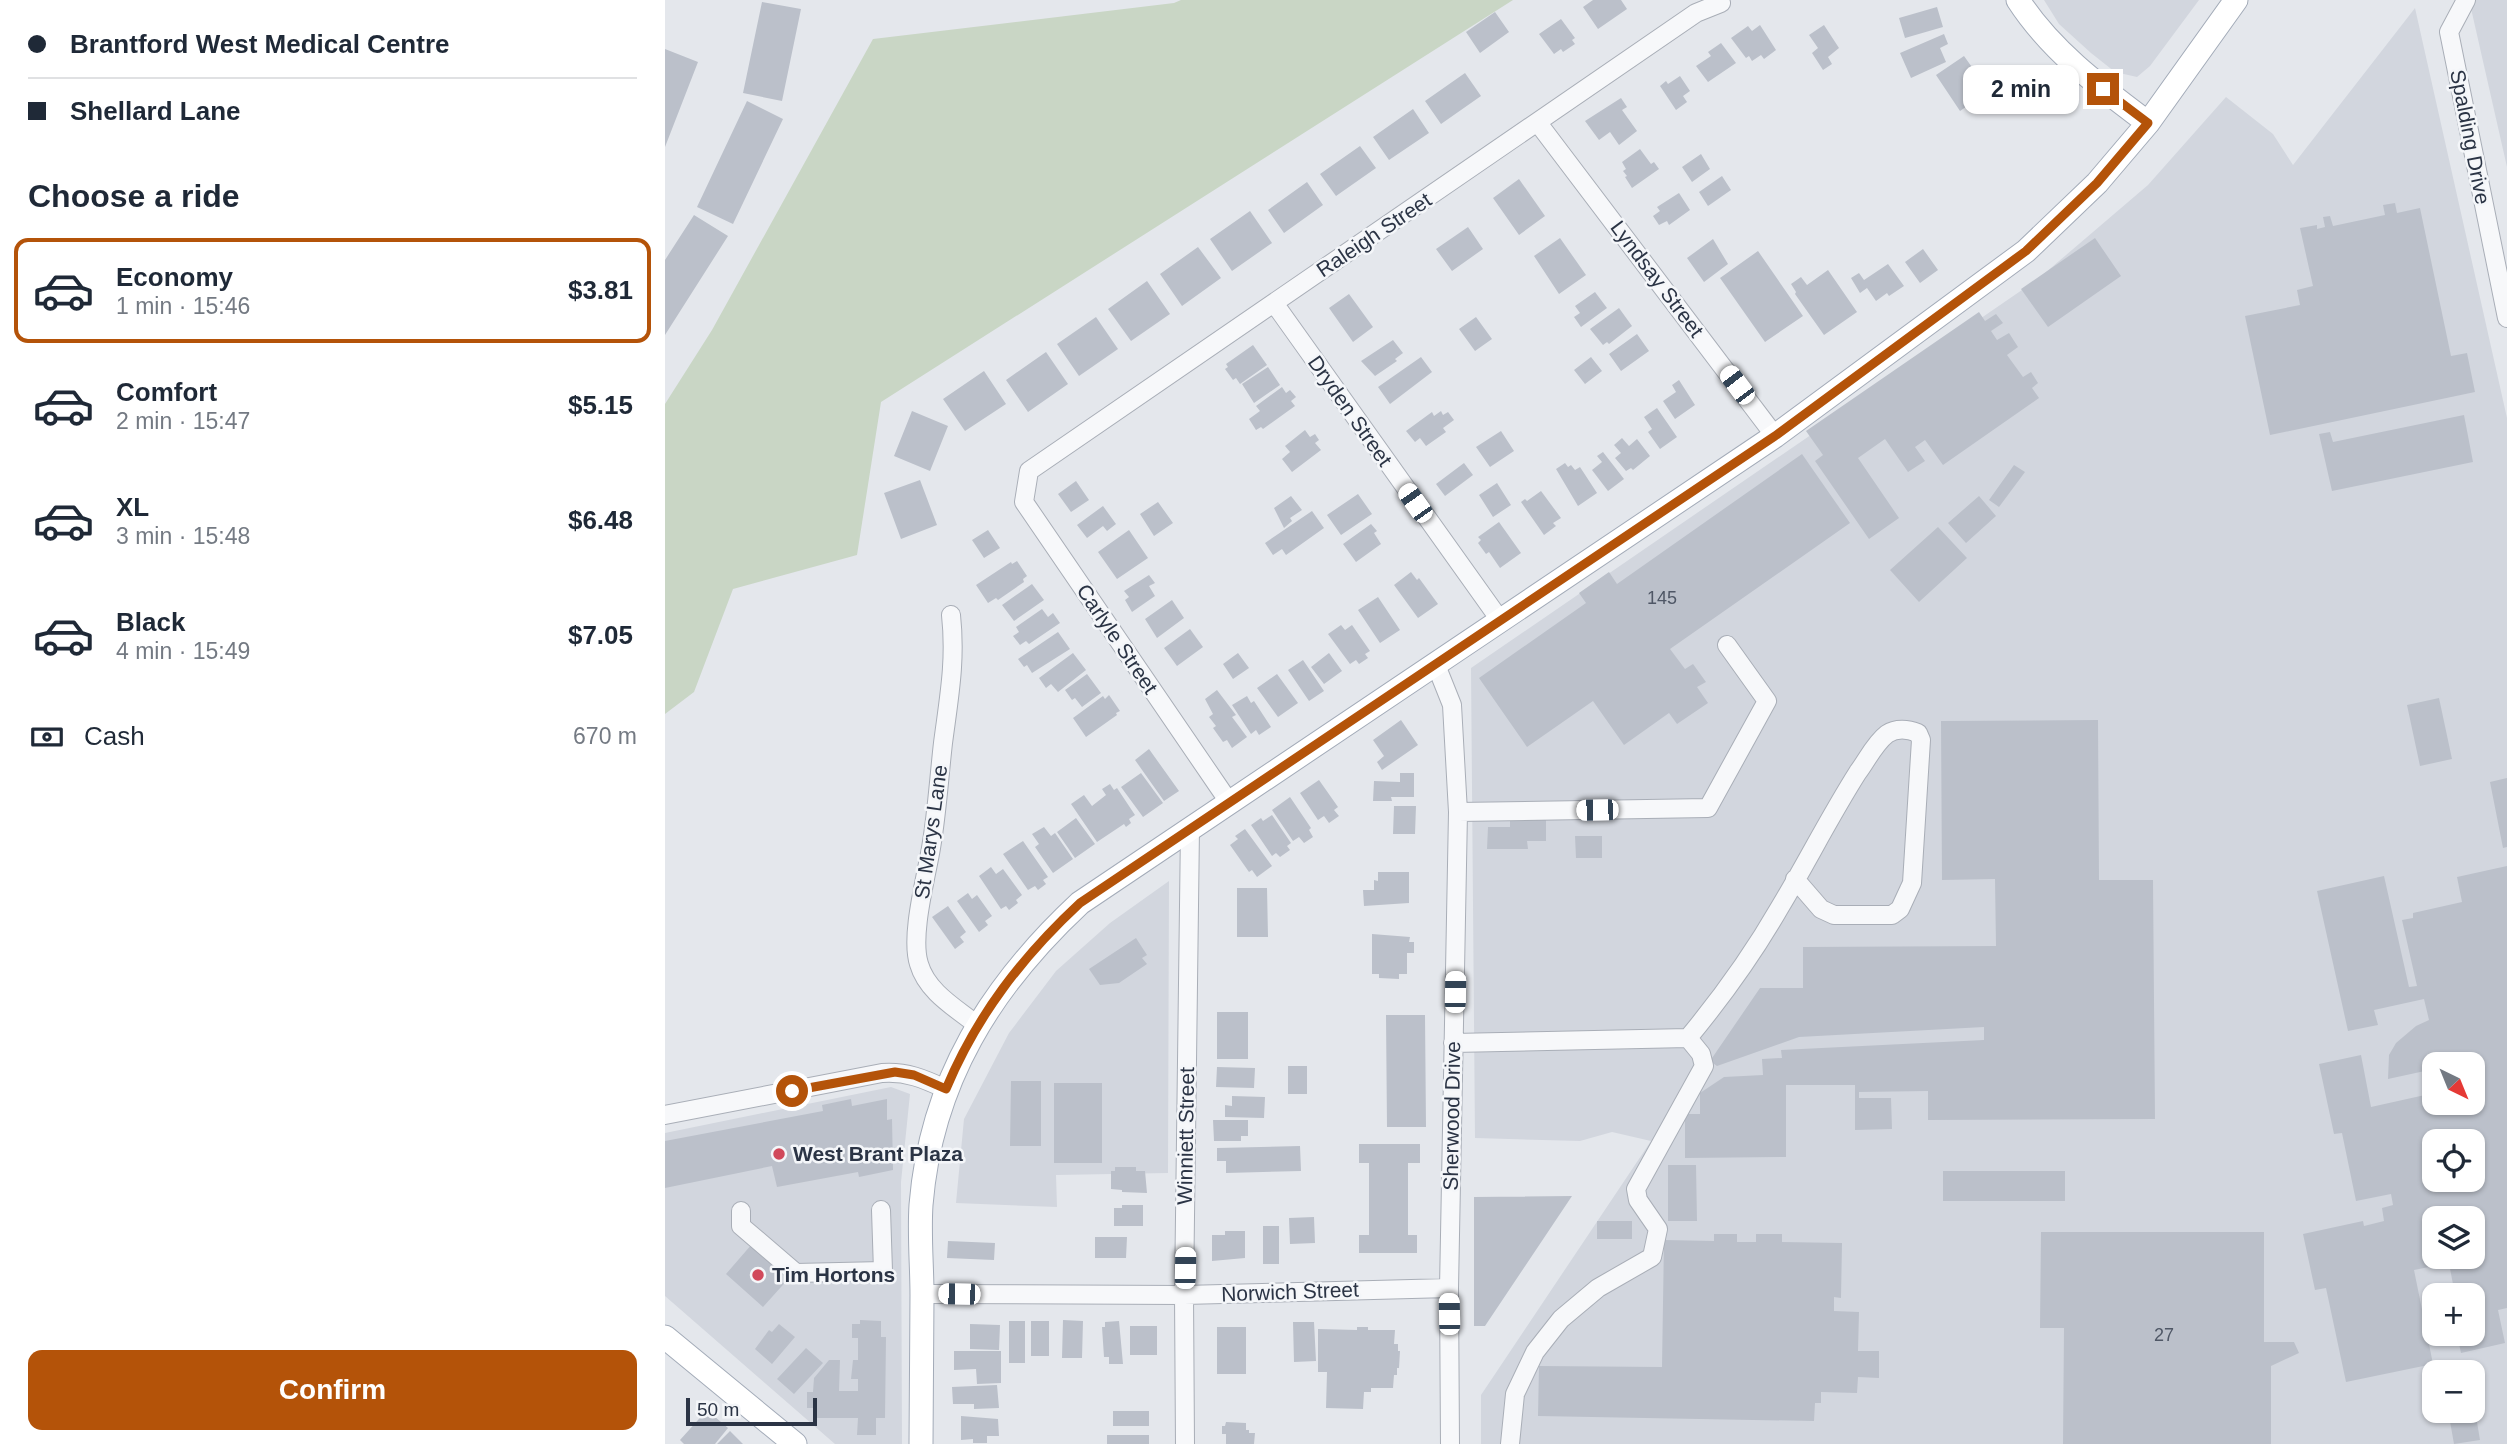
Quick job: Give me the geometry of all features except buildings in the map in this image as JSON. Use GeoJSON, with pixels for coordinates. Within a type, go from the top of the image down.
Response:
{"type":"FeatureCollection","features":[{"type":"Feature","properties":{"kind":"main road"},"geometry":{"type":"LineString","coordinates":[[2018,0],[2039,31],[2085,75],[2148,123]]}},
{"type":"Feature","properties":{"kind":"main road"},"geometry":{"type":"LineString","coordinates":[[921,1444],[921,1206],[935,1126],[946,1089],[977,1024],[1043,937],[1080,903],[1775,436],[2026,251],[2097,183],[2148,123],[2236,0]]}},
{"type":"Feature","properties":{"kind":"main road"},"geometry":{"type":"LineString","coordinates":[[665,1337],[795,1444]]}},
{"type":"Feature","properties":{"kind":"street","name":"Spalding Drive"},"geometry":{"type":"LineString","coordinates":[[2466,0],[2449,32],[2507,318]]}},
{"type":"Feature","properties":{"kind":"street","name":"Raleigh Street"},"geometry":{"type":"LineString","coordinates":[[1028,471],[1696,13],[1721,3]]}},
{"type":"Feature","properties":{"kind":"street","name":"Lyndsay Street"},"geometry":{"type":"LineString","coordinates":[[1538,123],[1775,436]]}},
{"type":"Feature","properties":{"kind":"street","name":"Dryden Street"},"geometry":{"type":"LineString","coordinates":[[1274,303],[1500,620]]}},
{"type":"Feature","properties":{"kind":"street","name":"Carlyle Street"},"geometry":{"type":"LineString","coordinates":[[1028,471],[1024,502],[1229,802]]}},
{"type":"Feature","properties":{"kind":"street","name":"St Marys Lane"},"geometry":{"type":"LineString","coordinates":[[951,615],[954,641],[953,680],[917,931],[917,956],[922,973],[933,988],[977,1024]]}},
{"type":"Feature","properties":{"kind":"street"},"geometry":{"type":"LineString","coordinates":[[1458,812],[1708,808],[1766,701],[1727,645]]}},
{"type":"Feature","properties":{"kind":"street","name":"Sherwood Drive"},"geometry":{"type":"LineString","coordinates":[[1436,665],[1452,705],[1458,812],[1448,1287],[1450,1444]]}},
{"type":"Feature","properties":{"kind":"street"},"geometry":{"type":"LineString","coordinates":[[1454,1043],[1688,1038],[1725,993],[1877,745],[1888,733],[1895,730],[1918,733],[1921,740],[1912,883],[1900,909],[1892,915],[1834,915],[1821,909],[1795,879]]}},
{"type":"Feature","properties":{"kind":"street","name":"Winniett Street"},"geometry":{"type":"LineString","coordinates":[[1185,1444],[1184,1295],[1190,828]]}},
{"type":"Feature","properties":{"kind":"street"},"geometry":{"type":"LineString","coordinates":[[1510,1444],[1515,1394],[1535,1352],[1561,1319],[1598,1287],[1652,1258],[1658,1229],[1638,1200],[1636,1189],[1704,1066],[1701,1054],[1688,1038]]}},
{"type":"Feature","properties":{"kind":"street"},"geometry":{"type":"LineString","coordinates":[[665,1115],[895,1072],[914,1075],[946,1089]]}},
{"type":"Feature","properties":{"kind":"street"},"geometry":{"type":"LineString","coordinates":[[741,1211],[741,1226],[796,1273],[883,1272],[881,1210]]}},
{"type":"Feature","properties":{"kind":"street","name":"Norwich Street"},"geometry":{"type":"LineString","coordinates":[[922,1294],[1184,1295],[1448,1287]]}},
{"type":"Feature","properties":{"kind":"shaded area"},"geometry":{"type":"Polygon","coordinates":[[[2044,0],[2199,0],[2150,66],[2137,77],[2115,72],[2091,53],[2059,24],[2044,0]]]}},
{"type":"Feature","properties":{"kind":"shaded area"},"geometry":{"type":"Polygon","coordinates":[[[2473,0],[2507,0],[2507,167],[2470,4],[2473,0]]]}},
{"type":"Feature","properties":{"kind":"shaded area"},"geometry":{"type":"Polygon","coordinates":[[[2415,8],[2507,418],[2507,1444],[1481,1444],[1481,1395],[1651,1141],[1612,1132],[1580,1141],[1475,1138],[1471,668],[2038,279],[2148,185],[2226,97],[2273,134],[2293,165],[2415,8]]]}},
{"type":"Feature","properties":{"kind":"shaded area"},"geometry":{"type":"Polygon","coordinates":[[[1169,881],[1168,1173],[1056,1175],[1057,1207],[956,1203],[964,1119],[1009,1033],[1056,971],[1110,923],[1169,881]]]}},
{"type":"Feature","properties":{"kind":"shaded area"},"geometry":{"type":"Polygon","coordinates":[[[891,1087],[910,1094],[901,1182],[902,1444],[835,1444],[665,1296],[665,1133],[891,1087]]]}},
{"type":"Feature","properties":{"kind":"green space"},"geometry":{"type":"Polygon","coordinates":[[[1181,0],[1513,0],[881,402],[857,555],[733,589],[694,692],[665,714],[665,404],[712,330],[873,39],[1181,0]]]}},
{"type":"Feature","properties":{"kind":"place","name":"West Brant Plaza"},"geometry":{"type":"Point","coordinates":[779,1154]}},
{"type":"Feature","properties":{"kind":"place","name":"Tim Hortons"},"geometry":{"type":"Point","coordinates":[758,1275]}},
{"type":"Feature","properties":{"kind":"route"},"geometry":{"type":"LineString","coordinates":[[792,1091],[895,1072],[914,1075],[946,1089],[977,1024],[1043,937],[1080,903],[1775,436],[2026,251],[2097,183],[2148,123],[2103,89]]}}]}
